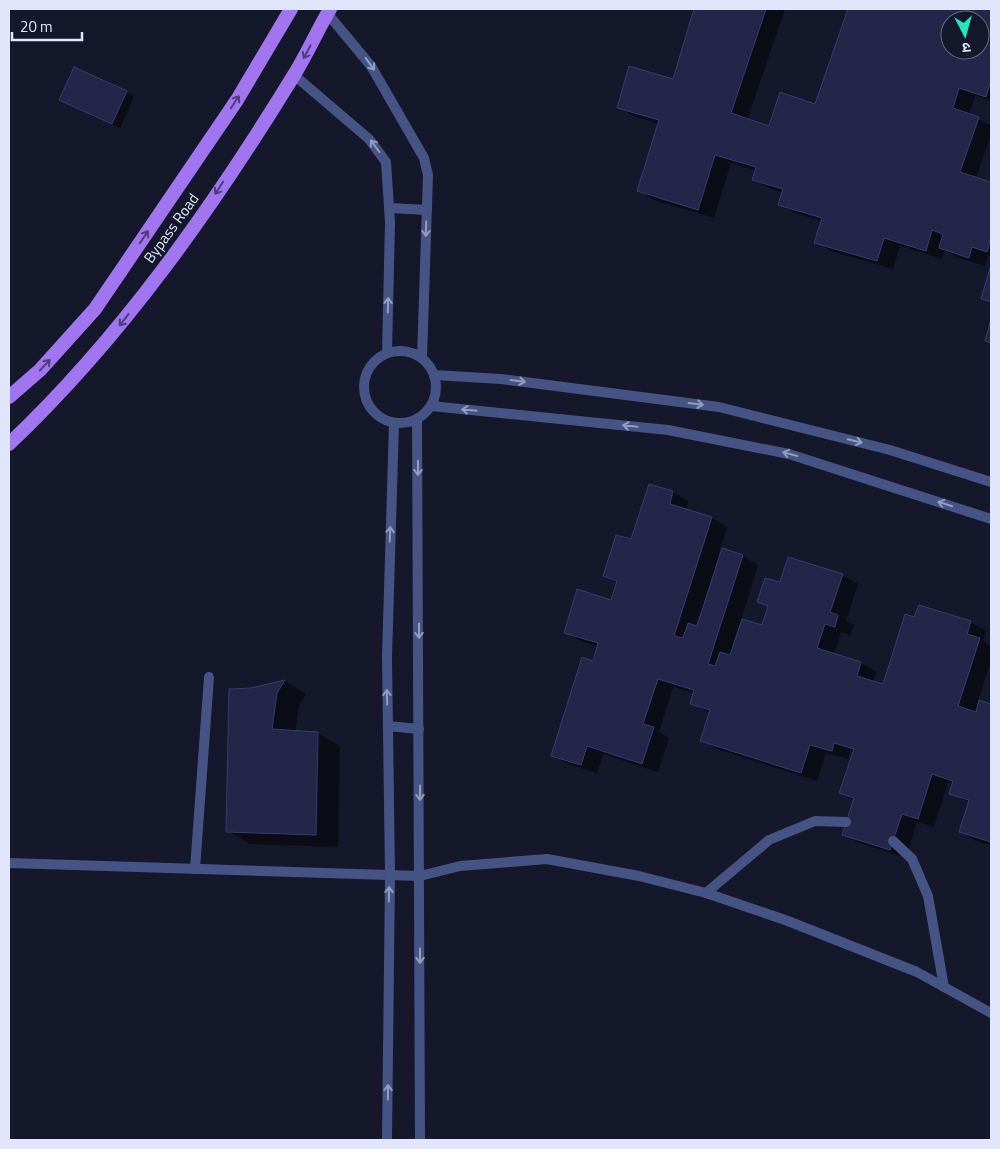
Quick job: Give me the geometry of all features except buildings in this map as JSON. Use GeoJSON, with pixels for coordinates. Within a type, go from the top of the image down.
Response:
{"type":"FeatureCollection","features":[{"type":"Feature","properties":{"kind":"main road","name":"Bypass Road"},"geometry":{"type":"LineString","coordinates":[[9,397],[40,370],[95,309],[237,100],[291,9]]}},
{"type":"Feature","properties":{"kind":"main road","name":"Bypass Road"},"geometry":{"type":"LineString","coordinates":[[9,444],[48,407],[120,325],[193,229],[294,74],[329,11]]}},
{"type":"Feature","properties":{"kind":"lane"},"geometry":{"type":"LineString","coordinates":[[329,11],[371,66],[424,158],[428,175],[422,358]]}},
{"type":"Feature","properties":{"kind":"lane"},"geometry":{"type":"LineString","coordinates":[[294,74],[369,139],[386,162],[390,208],[387,353]]}},
{"type":"Feature","properties":{"kind":"lane"},"geometry":{"type":"LineString","coordinates":[[390,208],[427,210]]}},
{"type":"Feature","properties":{"kind":"lane"},"geometry":{"type":"LineString","coordinates":[[398,351],[411,352],[422,358],[434,375],[437,386],[431,406],[417,420],[394,424],[383,420],[373,412],[366,402],[363,391],[364,379],[376,359],[387,353],[398,351]]}},
{"type":"Feature","properties":{"kind":"lane"},"geometry":{"type":"LineString","coordinates":[[434,375],[501,379],[720,407],[890,450],[991,482]]}},
{"type":"Feature","properties":{"kind":"lane"},"geometry":{"type":"LineString","coordinates":[[431,406],[668,430],[790,454],[991,519]]}},
{"type":"Feature","properties":{"kind":"lane"},"geometry":{"type":"LineString","coordinates":[[417,420],[420,1140]]}},
{"type":"Feature","properties":{"kind":"lane"},"geometry":{"type":"LineString","coordinates":[[387,1140],[390,875],[387,657],[394,424]]}},
{"type":"Feature","properties":{"kind":"lane"},"geometry":{"type":"LineString","coordinates":[[195,869],[209,677]]}},
{"type":"Feature","properties":{"kind":"lane"},"geometry":{"type":"LineString","coordinates":[[388,726],[419,729]]}},
{"type":"Feature","properties":{"kind":"lane"},"geometry":{"type":"LineString","coordinates":[[706,893],[768,840],[815,821],[846,822]]}},
{"type":"Feature","properties":{"kind":"lane"},"geometry":{"type":"LineString","coordinates":[[893,841],[912,859],[928,896],[944,987]]}},
{"type":"Feature","properties":{"kind":"lane"},"geometry":{"type":"LineString","coordinates":[[9,863],[420,876],[460,866],[547,859],[639,876],[706,893],[797,924],[917,972],[991,1012]]}}]}
